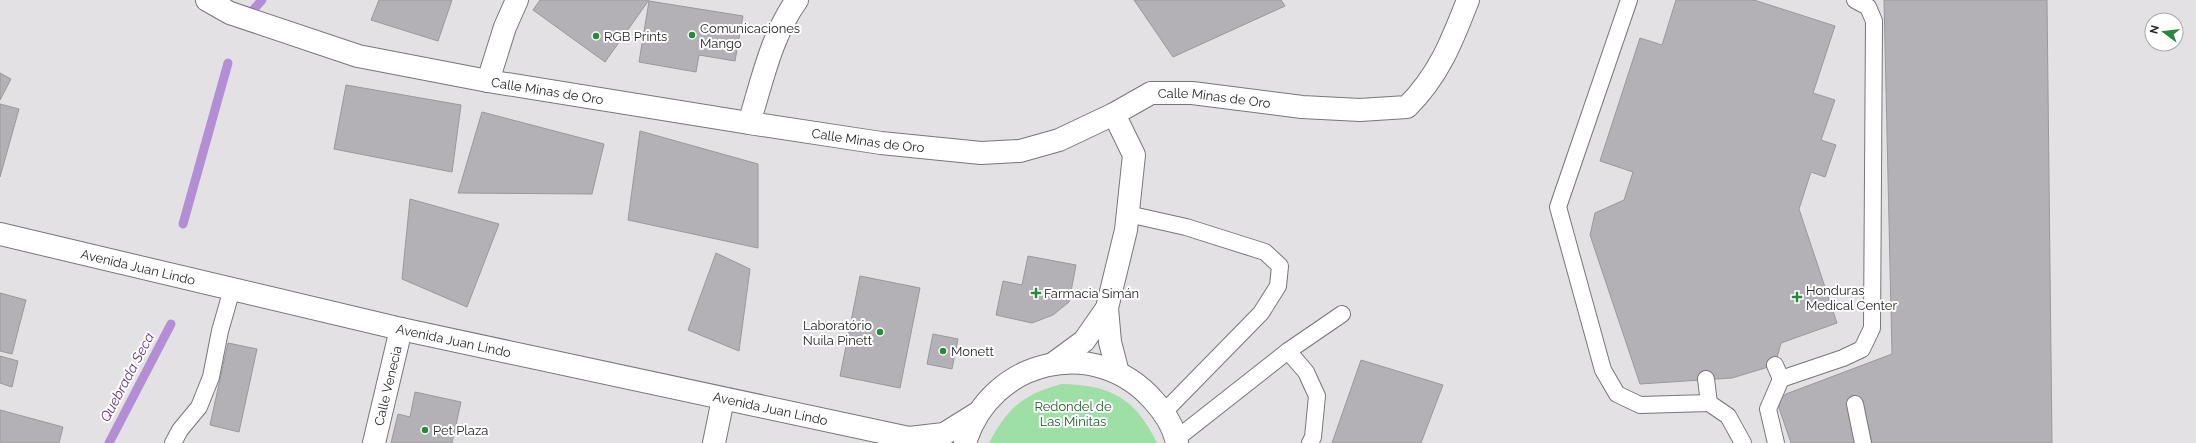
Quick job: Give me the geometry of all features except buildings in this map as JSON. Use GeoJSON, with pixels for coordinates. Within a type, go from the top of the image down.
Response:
{"type":"FeatureCollection","features":[{"type":"Feature","properties":{"kind":"street","name":"Calle Minas de Oro"},"geometry":{"type":"LineString","coordinates":[[207,0],[230,13],[358,56],[488,81],[749,124],[881,143],[981,153],[1020,151],[1059,140],[1114,114],[1151,93],[1192,93],[1302,107],[1360,110],[1407,107],[1424,89],[1450,44],[1468,0]]}},
{"type":"Feature","properties":{"kind":"street"},"geometry":{"type":"LineString","coordinates":[[488,81],[505,27],[518,0]]}},
{"type":"Feature","properties":{"kind":"street"},"geometry":{"type":"LineString","coordinates":[[749,124],[774,42],[785,16],[797,0]]}},
{"type":"Feature","properties":{"kind":"street"},"geometry":{"type":"LineString","coordinates":[[1114,114],[1134,155],[1126,230],[1107,308],[1110,342],[1118,373]]}},
{"type":"Feature","properties":{"kind":"street","name":"Avenida Juan Lindo"},"geometry":{"type":"LineString","coordinates":[[0,234],[401,329],[913,440],[944,434],[976,414]]}},
{"type":"Feature","properties":{"kind":"street"},"geometry":{"type":"LineString","coordinates":[[1054,363],[1084,341],[1107,308]]}},
{"type":"Feature","properties":{"kind":"street","name":"Calle Venecia"},"geometry":{"type":"LineString","coordinates":[[374,443],[401,329]]}},
{"type":"Feature","properties":{"kind":"street"},"geometry":{"type":"LineString","coordinates":[[965,443],[976,414],[991,396],[1009,380],[1031,369],[1054,363],[1087,363],[1118,373],[1144,389],[1164,412],[1177,441]]}},
{"type":"Feature","properties":{"kind":"street"},"geometry":{"type":"LineString","coordinates":[[714,443],[723,399]]}},
{"type":"Feature","properties":{"kind":"lane"},"geometry":{"type":"LineString","coordinates":[[1628,0],[1558,207],[1603,370],[1617,394],[1640,405],[1708,403],[1728,416],[1743,443]]}},
{"type":"Feature","properties":{"kind":"lane"},"geometry":{"type":"LineString","coordinates":[[1776,443],[1768,409],[1778,372],[1843,358],[1862,349],[1872,328],[1874,21],[1868,7],[1855,0]]}},
{"type":"Feature","properties":{"kind":"lane"},"geometry":{"type":"LineString","coordinates":[[1128,214],[1186,228],[1265,252],[1280,266],[1278,286],[1261,312],[1164,412]]}},
{"type":"Feature","properties":{"kind":"lane"},"geometry":{"type":"LineString","coordinates":[[173,443],[180,430],[199,407],[211,377],[220,331],[232,289]]}},
{"type":"Feature","properties":{"kind":"lane"},"geometry":{"type":"LineString","coordinates":[[1177,441],[1288,352],[1342,314]]}},
{"type":"Feature","properties":{"kind":"lane"},"geometry":{"type":"LineString","coordinates":[[1288,352],[1306,372],[1317,396],[1313,437],[1310,443]]}},
{"type":"Feature","properties":{"kind":"lane"},"geometry":{"type":"LineString","coordinates":[[1706,380],[1708,403]]}},
{"type":"Feature","properties":{"kind":"lane"},"geometry":{"type":"LineString","coordinates":[[1854,404],[1862,443]]}},
{"type":"Feature","properties":{"kind":"green space","name":"Redondel de Las Minitas"},"geometry":{"type":"Polygon","coordinates":[[[1061,384],[1094,387],[1108,391],[1120,397],[1140,415],[1157,443],[989,443],[1003,420],[1018,404],[1036,393],[1061,384]]]}},
{"type":"Feature","properties":{"kind":"waterway","name":"Quebrada Seca"},"geometry":{"type":"LineString","coordinates":[[254,9],[262,0]]}},
{"type":"Feature","properties":{"kind":"waterway"},"geometry":{"type":"LineString","coordinates":[[183,224],[228,63]]}},
{"type":"Feature","properties":{"kind":"waterway","name":"Quebrada Seca"},"geometry":{"type":"LineString","coordinates":[[109,443],[171,324]]}},
{"type":"Feature","properties":{"kind":"place","name":"Comunicaciones Mango"},"geometry":{"type":"Point","coordinates":[692,35]}},
{"type":"Feature","properties":{"kind":"place","name":"RGB Prints"},"geometry":{"type":"Point","coordinates":[596,36]}},
{"type":"Feature","properties":{"kind":"place","name":"Farmacia Simán"},"geometry":{"type":"Point","coordinates":[1036,293]}},
{"type":"Feature","properties":{"kind":"place","name":"Honduras Medical Center"},"geometry":{"type":"Point","coordinates":[1797,297]}},
{"type":"Feature","properties":{"kind":"place","name":"Laboratório Nuila Pinett"},"geometry":{"type":"Point","coordinates":[880,332]}},
{"type":"Feature","properties":{"kind":"place","name":"Monett"},"geometry":{"type":"Point","coordinates":[943,351]}},
{"type":"Feature","properties":{"kind":"place","name":"Pet Plaza"},"geometry":{"type":"Point","coordinates":[425,430]}}]}
